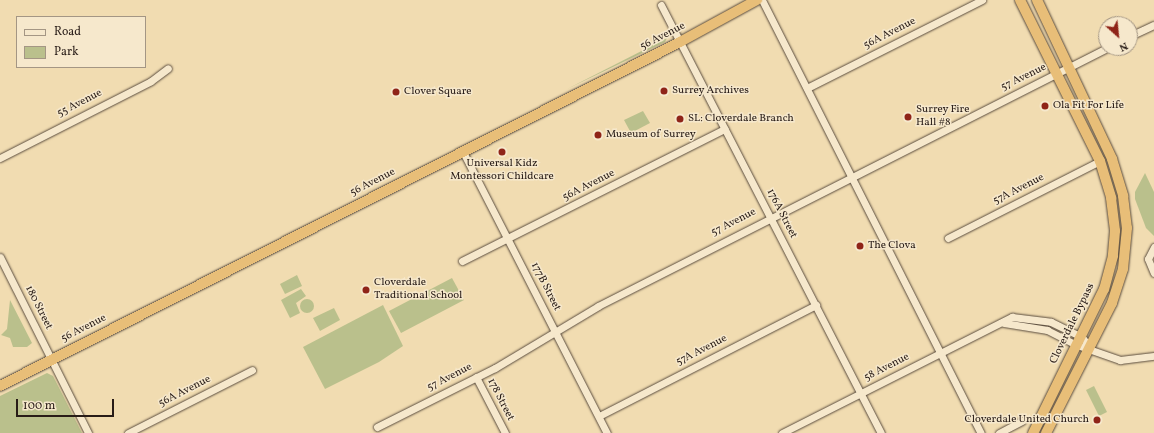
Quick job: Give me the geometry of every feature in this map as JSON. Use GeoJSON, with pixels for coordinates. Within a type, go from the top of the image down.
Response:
{"type":"FeatureCollection","features":[{"type":"Feature","properties":{"kind":"highway","name":"56 Avenue"},"geometry":{"type":"LineString","coordinates":[[0,386],[462,150],[680,42],[757,0]]}},
{"type":"Feature","properties":{"kind":"highway","name":"Cloverdale Bypass"},"geometry":{"type":"LineString","coordinates":[[1020,0],[1100,161],[1111,198],[1113,251],[1104,289],[1033,433]]}},
{"type":"Feature","properties":{"kind":"highway"},"geometry":{"type":"LineString","coordinates":[[1037,0],[1070,67],[1112,159],[1126,213],[1126,243],[1120,282],[1090,348],[1046,433]]}},
{"type":"Feature","properties":{"kind":"street"},"geometry":{"type":"LineString","coordinates":[[762,0],[981,433]]}},
{"type":"Feature","properties":{"kind":"street","name":"56A Avenue"},"geometry":{"type":"LineString","coordinates":[[807,88],[982,0]]}},
{"type":"Feature","properties":{"kind":"street","name":"176A Street"},"geometry":{"type":"LineString","coordinates":[[661,5],[881,433]]}},
{"type":"Feature","properties":{"kind":"street"},"geometry":{"type":"LineString","coordinates":[[1138,32],[1154,25]]}},
{"type":"Feature","properties":{"kind":"street","name":"57 Avenue"},"geometry":{"type":"LineString","coordinates":[[377,427],[476,377],[556,332],[598,306],[1098,53]]}},
{"type":"Feature","properties":{"kind":"street","name":"55 Avenue"},"geometry":{"type":"LineString","coordinates":[[0,158],[151,81],[168,68]]}},
{"type":"Feature","properties":{"kind":"street","name":"56A Avenue"},"geometry":{"type":"LineString","coordinates":[[462,261],[508,240],[725,129]]}},
{"type":"Feature","properties":{"kind":"street","name":"177B Street"},"geometry":{"type":"LineString","coordinates":[[462,150],[607,433]]}},
{"type":"Feature","properties":{"kind":"street","name":"57A Avenue"},"geometry":{"type":"LineString","coordinates":[[948,238],[1100,161]]}},
{"type":"Feature","properties":{"kind":"street"},"geometry":{"type":"LineString","coordinates":[[1154,247],[1149,254],[1154,273]]}},
{"type":"Feature","properties":{"kind":"street","name":"180 Street"},"geometry":{"type":"LineString","coordinates":[[0,257],[88,433]]}},
{"type":"Feature","properties":{"kind":"street","name":"57A Avenue"},"geometry":{"type":"LineString","coordinates":[[598,416],[816,305]]}},
{"type":"Feature","properties":{"kind":"street","name":"58 Avenue"},"geometry":{"type":"LineString","coordinates":[[782,433],[1004,323],[1012,317],[1026,317],[1051,322],[1090,348]]}},
{"type":"Feature","properties":{"kind":"street"},"geometry":{"type":"LineString","coordinates":[[1090,348],[1120,360],[1154,356]]}},
{"type":"Feature","properties":{"kind":"street","name":"56A Avenue"},"geometry":{"type":"LineString","coordinates":[[128,433],[252,370]]}},
{"type":"Feature","properties":{"kind":"street","name":"178 Street"},"geometry":{"type":"LineString","coordinates":[[476,377],[505,433]]}},
{"type":"Feature","properties":{"kind":"street"},"geometry":{"type":"LineString","coordinates":[[999,433],[1022,421]]}},
{"type":"Feature","properties":{"kind":"green space"},"geometry":{"type":"Polygon","coordinates":[[[667,38],[665,42],[567,89],[667,38]]]}},
{"type":"Feature","properties":{"kind":"green space"},"geometry":{"type":"Polygon","coordinates":[[[643,111],[650,123],[631,133],[624,120],[643,111]]]}},
{"type":"Feature","properties":{"kind":"green space"},"geometry":{"type":"Polygon","coordinates":[[[1145,173],[1154,192],[1154,236],[1146,228],[1135,199],[1135,192],[1145,173]]]}},
{"type":"Feature","properties":{"kind":"green space"},"geometry":{"type":"Polygon","coordinates":[[[297,275],[302,286],[285,294],[280,284],[297,275]]]}},
{"type":"Feature","properties":{"kind":"green space"},"geometry":{"type":"Polygon","coordinates":[[[452,278],[464,300],[401,333],[389,311],[452,278]]]}},
{"type":"Feature","properties":{"kind":"green space"},"geometry":{"type":"Polygon","coordinates":[[[301,289],[306,296],[296,303],[300,313],[290,318],[281,300],[301,289]]]}},
{"type":"Feature","properties":{"kind":"green space"},"geometry":{"type":"Polygon","coordinates":[[[304,299],[310,299],[314,303],[314,309],[310,313],[304,313],[300,309],[300,303],[304,299]]]}},
{"type":"Feature","properties":{"kind":"green space"},"geometry":{"type":"Polygon","coordinates":[[[10,300],[32,343],[27,347],[13,347],[10,338],[1,335],[7,329],[10,300]]]}},
{"type":"Feature","properties":{"kind":"green space"},"geometry":{"type":"Polygon","coordinates":[[[383,305],[403,346],[379,362],[325,389],[303,347],[383,305]]]}},
{"type":"Feature","properties":{"kind":"green space"},"geometry":{"type":"Polygon","coordinates":[[[334,308],[340,320],[320,331],[313,318],[334,308]]]}},
{"type":"Feature","properties":{"kind":"green space"},"geometry":{"type":"Polygon","coordinates":[[[47,373],[53,376],[82,433],[0,433],[0,396],[47,373]]]}},
{"type":"Feature","properties":{"kind":"green space"},"geometry":{"type":"Polygon","coordinates":[[[1094,386],[1107,412],[1099,416],[1086,390],[1094,386]]]}},
{"type":"Feature","properties":{"kind":"place","name":"Surrey Archives"},"geometry":{"type":"Point","coordinates":[664,91]}},
{"type":"Feature","properties":{"kind":"place","name":"Clover Square"},"geometry":{"type":"Point","coordinates":[396,92]}},
{"type":"Feature","properties":{"kind":"place","name":"Ola Fit For Life"},"geometry":{"type":"Point","coordinates":[1045,106]}},
{"type":"Feature","properties":{"kind":"place","name":"Surrey Fire Hall #8"},"geometry":{"type":"Point","coordinates":[908,117]}},
{"type":"Feature","properties":{"kind":"place","name":"SL: Cloverdale Branch"},"geometry":{"type":"Point","coordinates":[680,119]}},
{"type":"Feature","properties":{"kind":"place","name":"Museum of Surrey"},"geometry":{"type":"Point","coordinates":[598,135]}},
{"type":"Feature","properties":{"kind":"place","name":"Universal Kidz Montessori Childcare"},"geometry":{"type":"Point","coordinates":[502,152]}},
{"type":"Feature","properties":{"kind":"place","name":"The Clova"},"geometry":{"type":"Point","coordinates":[860,246]}},
{"type":"Feature","properties":{"kind":"place","name":"Cloverdale Traditional School"},"geometry":{"type":"Point","coordinates":[366,290]}},
{"type":"Feature","properties":{"kind":"place","name":"Cloverdale United Church"},"geometry":{"type":"Point","coordinates":[1097,420]}}]}
